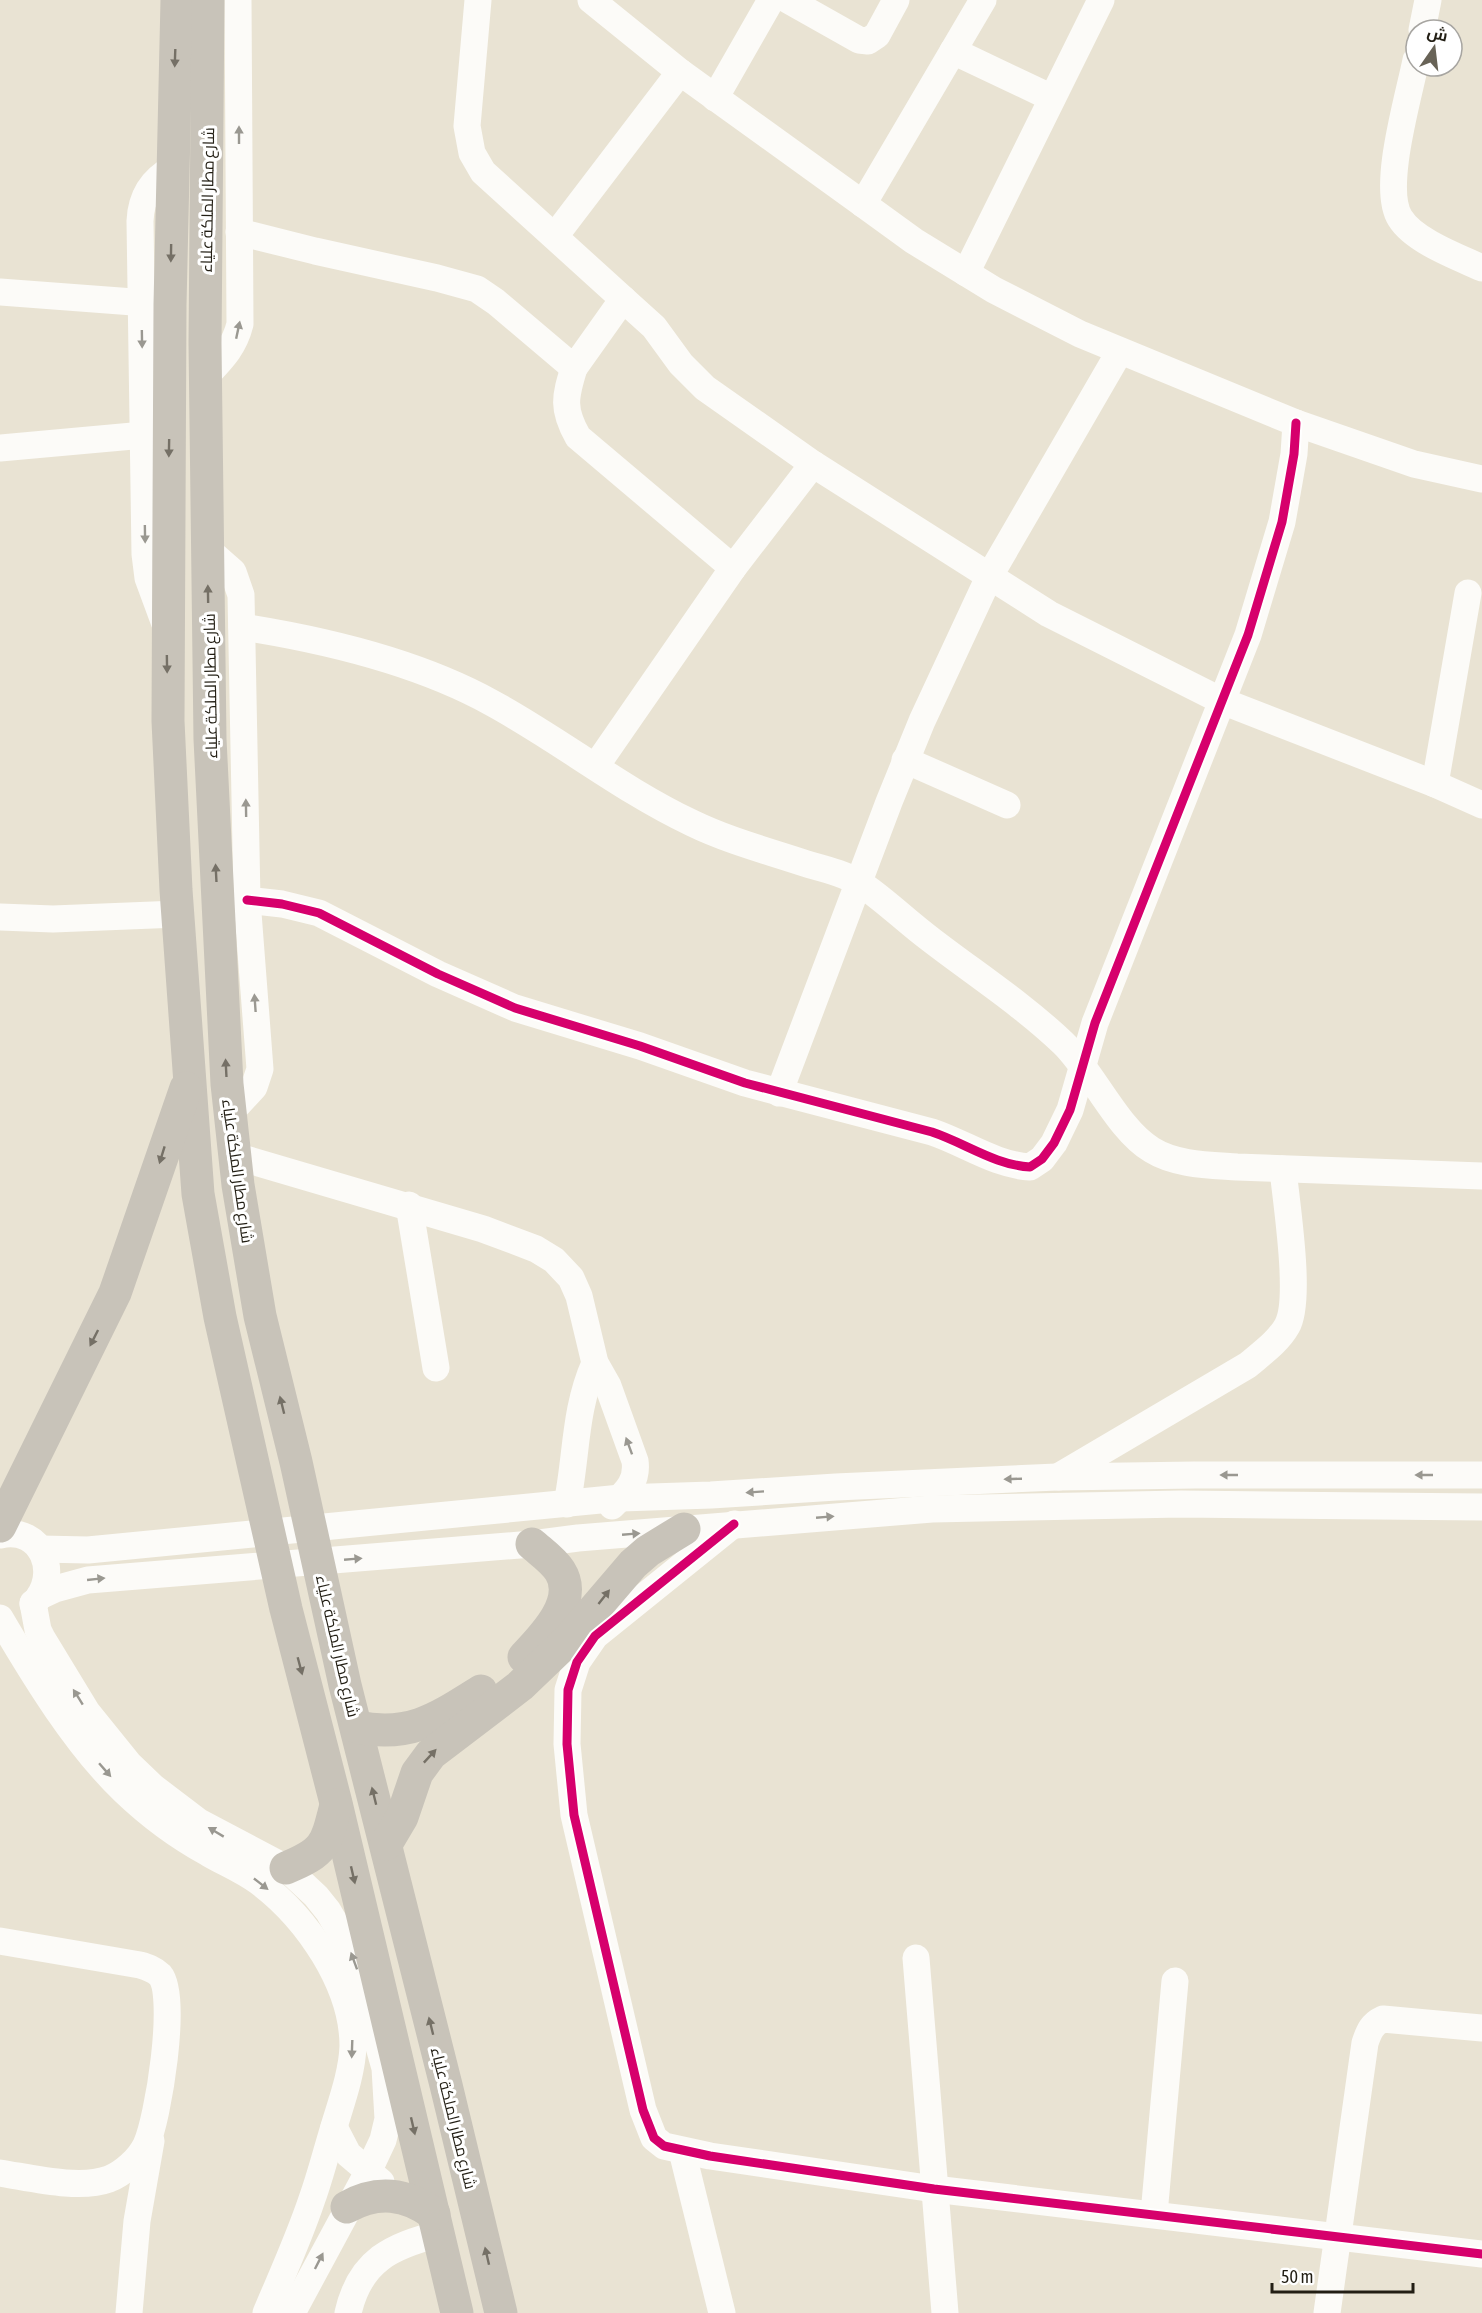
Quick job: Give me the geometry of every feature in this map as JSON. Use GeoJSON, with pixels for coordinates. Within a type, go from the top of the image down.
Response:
{"type":"FeatureCollection","features":[{"type":"Feature","properties":{"kind":"highway"},"geometry":{"type":"LineString","coordinates":[[177,0],[173,168],[156,304],[168,721],[178,914],[198,1194],[220,1317],[285,1609],[336,1803],[457,2313]]}},
{"type":"Feature","properties":{"kind":"highway","name":"شارع مطار الملكة علياء"},"geometry":{"type":"LineString","coordinates":[[208,0],[205,377],[210,740],[226,1084],[235,1156],[260,1316],[296,1461],[345,1685],[501,2313]]}},
{"type":"Feature","properties":{"kind":"highway"},"geometry":{"type":"LineString","coordinates":[[0,1526],[115,1293],[189,1081]]}},
{"type":"Feature","properties":{"kind":"highway"},"geometry":{"type":"LineString","coordinates":[[386,1844],[402,1817],[417,1773],[431,1754],[520,1686],[568,1640],[633,1564],[648,1551],[684,1529]]}},
{"type":"Feature","properties":{"kind":"highway"},"geometry":{"type":"LineString","coordinates":[[357,1727],[384,1731],[397,1730],[435,1720],[505,1674],[537,1644],[551,1625],[565,1595],[560,1570],[532,1544]]}},
{"type":"Feature","properties":{"kind":"highway"},"geometry":{"type":"LineString","coordinates":[[286,1868],[313,1856],[321,1848],[327,1839],[336,1803]]}},
{"type":"Feature","properties":{"kind":"highway"},"geometry":{"type":"LineString","coordinates":[[347,2207],[372,2197],[398,2196],[411,2200],[436,2224]]}},
{"type":"Feature","properties":{"kind":"street"},"geometry":{"type":"LineString","coordinates":[[205,377],[230,351],[236,338],[240,311],[238,0]]}},
{"type":"Feature","properties":{"kind":"street"},"geometry":{"type":"LineString","coordinates":[[478,0],[467,110],[467,139],[472,153],[483,172],[654,327],[691,377],[813,464],[1049,614],[1222,701],[1435,784],[1482,805]]}},
{"type":"Feature","properties":{"kind":"street"},"geometry":{"type":"LineString","coordinates":[[591,0],[680,72],[863,204],[966,273],[1032,310],[1120,351],[1296,423],[1414,464],[1482,479]]}},
{"type":"Feature","properties":{"kind":"street"},"geometry":{"type":"LineString","coordinates":[[715,98],[771,0]]}},
{"type":"Feature","properties":{"kind":"street"},"geometry":{"type":"LineString","coordinates":[[788,0],[859,40],[868,41],[877,35],[896,0]]}},
{"type":"Feature","properties":{"kind":"street"},"geometry":{"type":"LineString","coordinates":[[863,204],[983,0]]}},
{"type":"Feature","properties":{"kind":"street"},"geometry":{"type":"LineString","coordinates":[[966,273],[1101,0]]}},
{"type":"Feature","properties":{"kind":"street"},"geometry":{"type":"LineString","coordinates":[[1424,18],[1428,0]]}},
{"type":"Feature","properties":{"kind":"street"},"geometry":{"type":"LineString","coordinates":[[953,51],[1052,98]]}},
{"type":"Feature","properties":{"kind":"street"},"geometry":{"type":"LineString","coordinates":[[555,236],[680,72]]}},
{"type":"Feature","properties":{"kind":"street"},"geometry":{"type":"LineString","coordinates":[[1412,78],[1392,177],[1394,200],[1400,218],[1412,231],[1442,249],[1482,268]]}},
{"type":"Feature","properties":{"kind":"street"},"geometry":{"type":"LineString","coordinates":[[239,232],[315,252],[438,278],[477,290],[496,302],[574,368]]}},
{"type":"Feature","properties":{"kind":"street"},"geometry":{"type":"LineString","coordinates":[[0,292],[156,304],[144,435],[145,554],[148,578],[167,629]]}},
{"type":"Feature","properties":{"kind":"street"},"geometry":{"type":"LineString","coordinates":[[623,299],[574,368],[566,393],[566,410],[578,437],[733,568]]}},
{"type":"Feature","properties":{"kind":"street"},"geometry":{"type":"LineString","coordinates":[[779,1093],[905,760],[989,577],[1120,351]]}},
{"type":"Feature","properties":{"kind":"street"},"geometry":{"type":"LineString","coordinates":[[247,900],[282,904],[319,913],[438,974],[499,1002],[779,1093],[932,1132],[1006,1164],[1030,1167],[1042,1159],[1054,1143],[1070,1110],[1095,1023],[1248,635],[1282,522],[1294,454],[1296,423]]}},
{"type":"Feature","properties":{"kind":"street"},"geometry":{"type":"LineString","coordinates":[[0,448],[144,435]]}},
{"type":"Feature","properties":{"kind":"street"},"geometry":{"type":"LineString","coordinates":[[596,766],[733,568],[813,464]]}},
{"type":"Feature","properties":{"kind":"street"},"geometry":{"type":"LineString","coordinates":[[208,550],[233,572],[238,584],[242,627],[247,900],[260,1069],[254,1086],[230,1113]]}},
{"type":"Feature","properties":{"kind":"street"},"geometry":{"type":"LineString","coordinates":[[1435,784],[1468,593]]}},
{"type":"Feature","properties":{"kind":"street"},"geometry":{"type":"LineString","coordinates":[[242,627],[327,642],[372,655],[443,681],[489,701],[652,802],[715,834],[860,883],[929,939],[1029,1014],[1064,1044],[1083,1066],[1112,1108],[1151,1150],[1168,1157],[1197,1163],[1283,1169],[1482,1176]]}},
{"type":"Feature","properties":{"kind":"street"},"geometry":{"type":"LineString","coordinates":[[905,760],[1007,805]]}},
{"type":"Feature","properties":{"kind":"street"},"geometry":{"type":"LineString","coordinates":[[0,917],[53,919],[178,914]]}},
{"type":"Feature","properties":{"kind":"street"},"geometry":{"type":"LineString","coordinates":[[235,1156],[409,1205],[520,1242],[554,1260],[571,1278],[579,1296],[595,1363],[608,1386],[635,1461],[636,1471],[634,1483],[578,1538]]}},
{"type":"Feature","properties":{"kind":"street"},"geometry":{"type":"LineString","coordinates":[[1057,1477],[1248,1365],[1272,1345],[1287,1326],[1293,1312],[1294,1287],[1283,1169]]}},
{"type":"Feature","properties":{"kind":"street"},"geometry":{"type":"LineString","coordinates":[[409,1205],[436,1368]]}},
{"type":"Feature","properties":{"kind":"street"},"geometry":{"type":"LineString","coordinates":[[567,1504],[573,1477],[575,1433],[581,1402],[585,1385],[595,1363]]}},
{"type":"Feature","properties":{"kind":"street"},"geometry":{"type":"LineString","coordinates":[[40,1549],[88,1550],[621,1498],[711,1496],[836,1486],[1057,1477],[1482,1475]]}},
{"type":"Feature","properties":{"kind":"street"},"geometry":{"type":"LineString","coordinates":[[0,1610],[14,1611],[72,1583],[88,1580],[932,1509],[1049,1505],[1319,1504],[1482,1507]]}},
{"type":"Feature","properties":{"kind":"street"},"geometry":{"type":"LineString","coordinates":[[734,1524],[595,1636],[577,1662],[567,1697],[567,1744],[574,1815],[643,2110],[654,2138],[664,2146],[682,2151],[934,2189],[1339,2235],[1482,2254]]}},
{"type":"Feature","properties":{"kind":"street"},"geometry":{"type":"LineString","coordinates":[[0,1535],[14,1534],[24,1537],[40,1549],[45,1558],[48,1578],[36,1600],[38,1630],[87,1712],[129,1764],[153,1787],[199,1822],[286,1868],[328,1911],[348,1945],[385,2068],[388,2119],[382,2140],[368,2172],[347,2207],[292,2313]]}},
{"type":"Feature","properties":{"kind":"street"},"geometry":{"type":"LineString","coordinates":[[0,1618],[59,1710],[101,1767],[147,1812],[181,1837],[261,1883],[290,1910],[324,1956],[344,1992],[352,2032],[351,2065],[312,2199],[266,2313]]}},
{"type":"Feature","properties":{"kind":"street"},"geometry":{"type":"LineString","coordinates":[[0,1941],[140,1965],[152,1969],[160,1976],[167,1995],[166,2032],[137,2221],[129,2313]]}},
{"type":"Feature","properties":{"kind":"street"},"geometry":{"type":"LineString","coordinates":[[916,1958],[945,2313]]}},
{"type":"Feature","properties":{"kind":"street"},"geometry":{"type":"LineString","coordinates":[[1154,2214],[1175,1981]]}},
{"type":"Feature","properties":{"kind":"street"},"geometry":{"type":"LineString","coordinates":[[1328,2313],[1365,2043],[1369,2031],[1376,2022],[1383,2019],[1482,2028]]}},
{"type":"Feature","properties":{"kind":"street"},"geometry":{"type":"LineString","coordinates":[[337,2117],[348,2101],[368,2100],[376,2104],[388,2119]]}},
{"type":"Feature","properties":{"kind":"street"},"geometry":{"type":"LineString","coordinates":[[337,2117],[348,2154],[398,2196]]}},
{"type":"Feature","properties":{"kind":"street"},"geometry":{"type":"LineString","coordinates":[[0,2174],[88,2183],[109,2179],[124,2171],[137,2159],[152,2131]]}},
{"type":"Feature","properties":{"kind":"street"},"geometry":{"type":"LineString","coordinates":[[682,2151],[722,2313]]}},
{"type":"Feature","properties":{"kind":"street"},"geometry":{"type":"LineString","coordinates":[[348,2313],[363,2278],[381,2256],[436,2224]]}},
{"type":"Feature","properties":{"kind":"cycle path"},"geometry":{"type":"LineString","coordinates":[[247,900],[282,904],[319,913],[438,974],[515,1008],[640,1046],[745,1083],[932,1132],[992,1158],[1030,1167],[1042,1159],[1054,1143],[1070,1110],[1095,1023],[1248,635],[1282,522],[1294,454],[1296,423]]}},
{"type":"Feature","properties":{"kind":"cycle path"},"geometry":{"type":"LineString","coordinates":[[734,1524],[595,1636],[577,1662],[568,1690],[567,1744],[574,1815],[643,2110],[654,2138],[664,2146],[710,2156],[934,2189],[1482,2254]]}}]}
